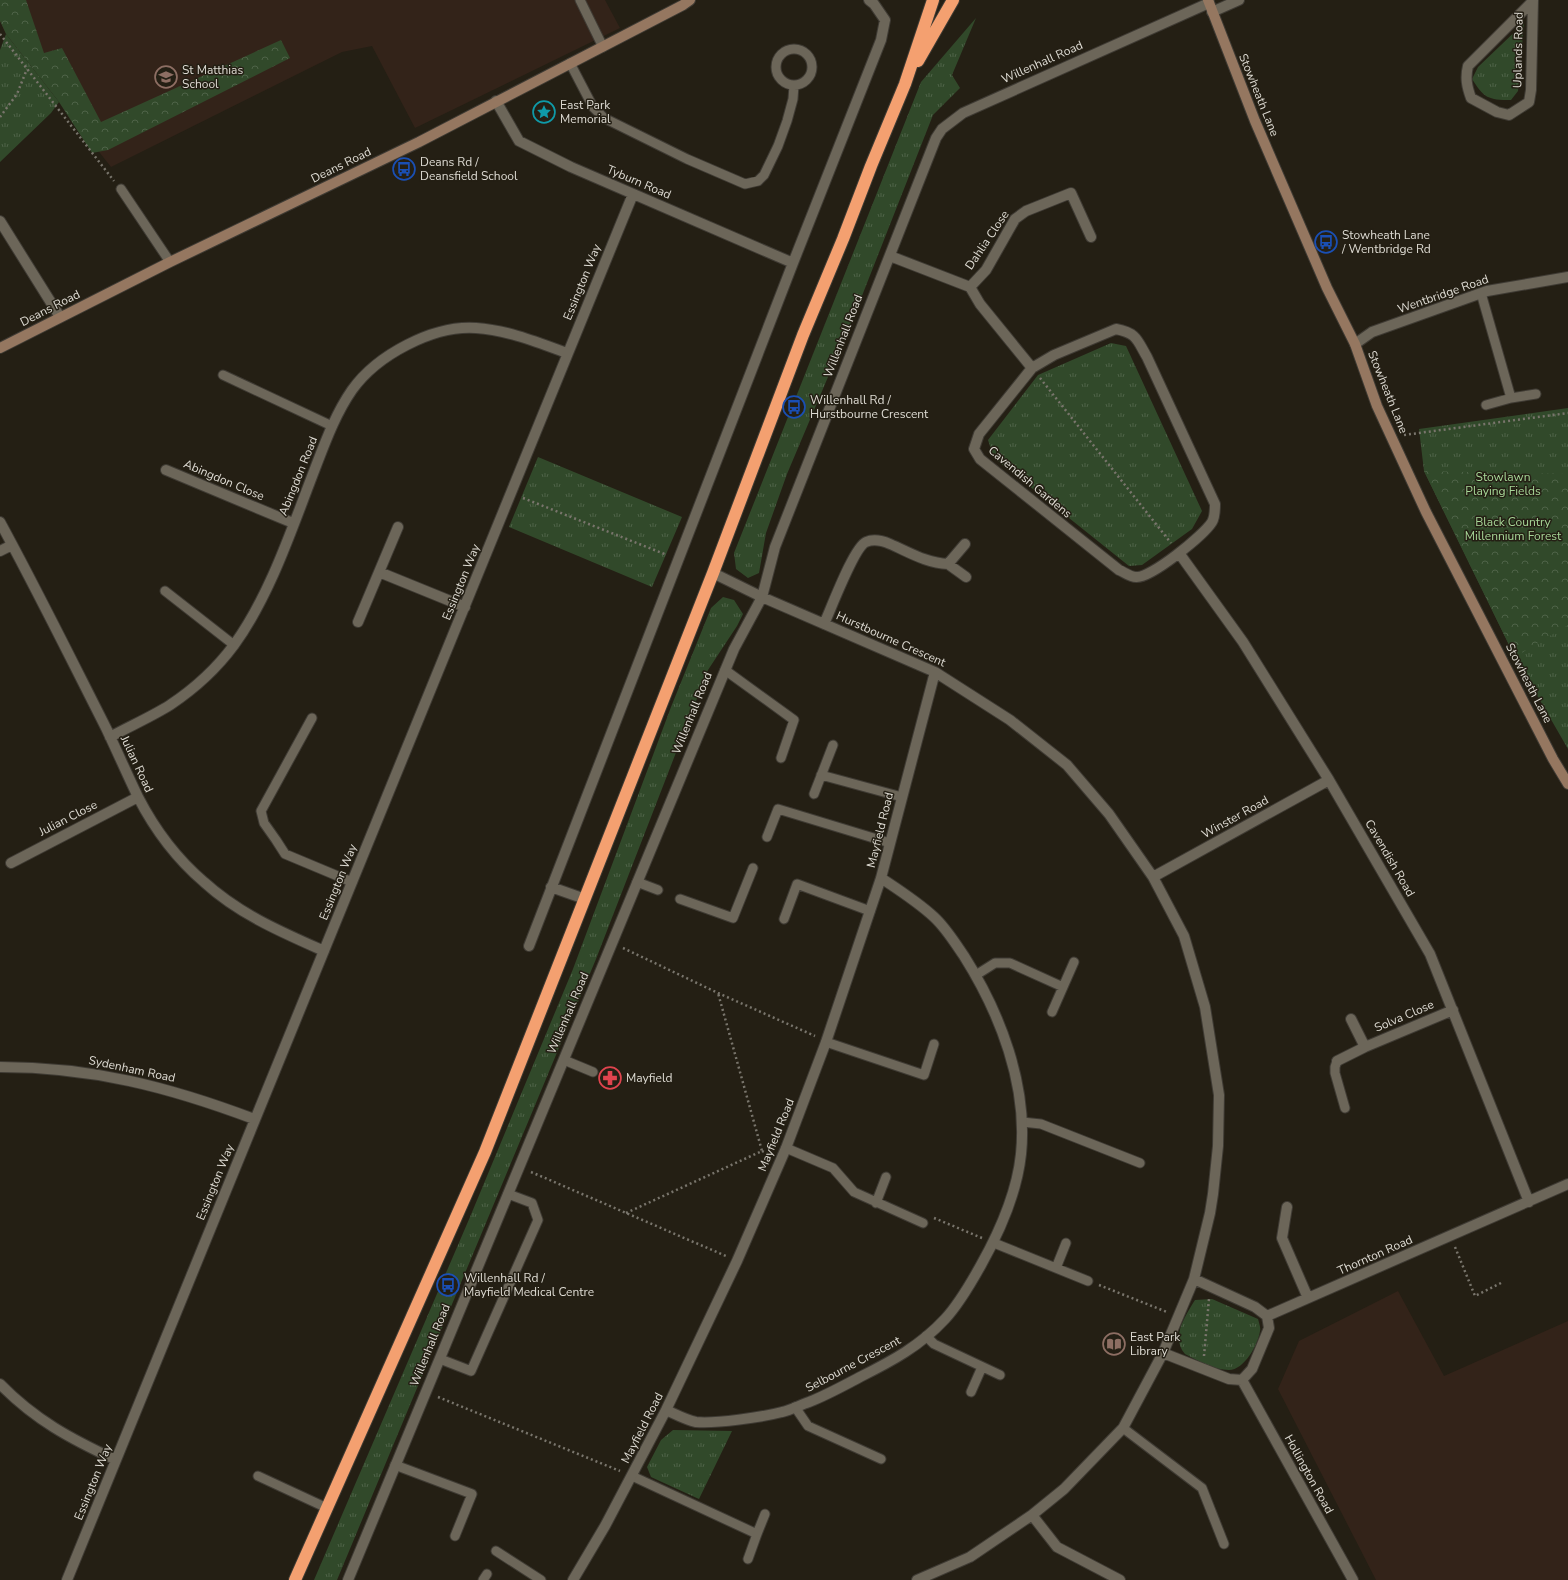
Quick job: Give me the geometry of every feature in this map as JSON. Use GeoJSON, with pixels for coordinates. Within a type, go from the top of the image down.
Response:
{"type":"FeatureCollection","features":[{"type":"Feature","properties":{"kind":"highway"},"geometry":{"type":"LineString","coordinates":[[295,1580],[485,1152],[713,573],[803,335],[905,84],[933,0]]}},
{"type":"Feature","properties":{"kind":"highway"},"geometry":{"type":"LineString","coordinates":[[905,84],[953,0]]}},
{"type":"Feature","properties":{"kind":"street","name":"Deans Road"},"geometry":{"type":"LineString","coordinates":[[0,348],[170,262],[419,142],[603,47],[690,0]]}},
{"type":"Feature","properties":{"kind":"street"},"geometry":{"type":"LineString","coordinates":[[529,946],[793,263],[881,40],[886,20],[869,0]]}},
{"type":"Feature","properties":{"kind":"street","name":"Willenhall Road"},"geometry":{"type":"LineString","coordinates":[[348,1580],[725,670],[734,649],[762,597],[775,547],[936,138],[942,129],[963,112],[1209,5],[1239,0]]}},
{"type":"Feature","properties":{"kind":"street","name":"Uplands Road"},"geometry":{"type":"LineString","coordinates":[[1533,0],[1530,102],[1509,115],[1497,112],[1471,98],[1466,75],[1468,66],[1533,0]]}},
{"type":"Feature","properties":{"kind":"street","name":"Stowheath Lane"},"geometry":{"type":"LineString","coordinates":[[1209,5],[1255,121],[1317,266],[1355,344],[1377,406],[1426,512],[1568,784]]}},
{"type":"Feature","properties":{"kind":"street","name":"Tyburn Road"},"geometry":{"type":"LineString","coordinates":[[496,101],[519,141],[570,167],[793,263]]}},
{"type":"Feature","properties":{"kind":"street","name":"Dahlia Close"},"geometry":{"type":"LineString","coordinates":[[970,287],[986,270],[1015,219],[1026,211],[1071,193],[1091,237]]}},
{"type":"Feature","properties":{"kind":"street","name":"Essington Way"},"geometry":{"type":"LineString","coordinates":[[67,1580],[633,194]]}},
{"type":"Feature","properties":{"kind":"street"},"geometry":{"type":"LineString","coordinates":[[0,221],[60,317]]}},
{"type":"Feature","properties":{"kind":"street","name":"Dahlia Close"},"geometry":{"type":"LineString","coordinates":[[890,256],[970,287],[980,304],[1032,368]]}},
{"type":"Feature","properties":{"kind":"street","name":"Wentbridge Road"},"geometry":{"type":"LineString","coordinates":[[1355,344],[1372,332],[1481,293],[1534,282],[1568,277]]}},
{"type":"Feature","properties":{"kind":"street","name":"Abingdon Road"},"geometry":{"type":"LineString","coordinates":[[110,737],[170,705],[217,666],[234,645],[258,605],[271,579],[332,426],[352,389],[381,361],[397,350],[417,340],[457,328],[494,330],[534,340],[567,353]]}},
{"type":"Feature","properties":{"kind":"street","name":"Cavendish Gardens"},"geometry":{"type":"LineString","coordinates":[[1116,329],[1128,332],[1136,337],[1147,357],[1215,504],[1213,520],[1206,529],[1179,553],[1149,574],[1136,578],[1119,570],[980,460],[974,449],[979,434],[1032,368],[1054,355],[1116,329]]}},
{"type":"Feature","properties":{"kind":"street","name":"Abingdon Close"},"geometry":{"type":"LineString","coordinates":[[166,470],[293,523]]}},
{"type":"Feature","properties":{"kind":"street","name":"Julian Road"},"geometry":{"type":"LineString","coordinates":[[0,522],[153,824],[183,862],[204,883],[225,900],[266,925],[324,951]]}},
{"type":"Feature","properties":{"kind":"street"},"geometry":{"type":"LineString","coordinates":[[358,622],[398,527]]}},
{"type":"Feature","properties":{"kind":"street"},"geometry":{"type":"LineString","coordinates":[[824,624],[855,554],[865,542],[875,541],[889,543],[925,560],[939,564],[948,564],[966,578]]}},
{"type":"Feature","properties":{"kind":"street"},"geometry":{"type":"LineString","coordinates":[[0,551],[12,544]]}},
{"type":"Feature","properties":{"kind":"street"},"geometry":{"type":"LineString","coordinates":[[948,564],[965,544]]}},
{"type":"Feature","properties":{"kind":"street","name":"Cavendish Road"},"geometry":{"type":"LineString","coordinates":[[1179,553],[1244,642],[1329,780],[1430,954],[1529,1202]]}},
{"type":"Feature","properties":{"kind":"street"},"geometry":{"type":"LineString","coordinates":[[379,572],[465,607]]}},
{"type":"Feature","properties":{"kind":"street","name":"Hurstbourne Crescent"},"geometry":{"type":"LineString","coordinates":[[713,573],[762,597],[935,672],[1010,720],[1067,765],[1109,814],[1153,877],[1184,936],[1205,1007],[1219,1095],[1218,1146],[1213,1194],[1210,1213],[1194,1279],[1163,1353],[1123,1428],[1064,1489],[1032,1515],[970,1558],[917,1580]]}},
{"type":"Feature","properties":{"kind":"street","name":"Mayfield Road"},"geometry":{"type":"LineString","coordinates":[[573,1580],[632,1476],[666,1410],[737,1261],[786,1148],[826,1042],[881,878],[935,672]]}},
{"type":"Feature","properties":{"kind":"street","name":"Winster Road"},"geometry":{"type":"LineString","coordinates":[[1153,877],[1329,780]]}},
{"type":"Feature","properties":{"kind":"street","name":"Julian Close"},"geometry":{"type":"LineString","coordinates":[[11,862],[138,797]]}},
{"type":"Feature","properties":{"kind":"street","name":"Selbourne Crescent"},"geometry":{"type":"LineString","coordinates":[[666,1410],[696,1422],[737,1419],[782,1412],[823,1396],[900,1356],[946,1318],[971,1282],[994,1242],[1013,1193],[1021,1154],[1022,1122],[1014,1069],[993,1007],[976,976],[954,942],[935,918],[900,890],[881,878]]}},
{"type":"Feature","properties":{"kind":"street"},"geometry":{"type":"LineString","coordinates":[[551,887],[585,900]]}},
{"type":"Feature","properties":{"kind":"street","name":"Solva Close"},"geometry":{"type":"LineString","coordinates":[[1337,1061],[1365,1047],[1453,1010]]}},
{"type":"Feature","properties":{"kind":"street","name":"Solva Close"},"geometry":{"type":"LineString","coordinates":[[1351,1019],[1365,1047]]}},
{"type":"Feature","properties":{"kind":"street","name":"Sydenham Road"},"geometry":{"type":"LineString","coordinates":[[0,1067],[59,1070],[136,1081],[209,1102],[254,1119]]}},
{"type":"Feature","properties":{"kind":"street","name":"Thornton Road"},"geometry":{"type":"LineString","coordinates":[[1266,1316],[1568,1184]]}},
{"type":"Feature","properties":{"kind":"street"},"geometry":{"type":"LineString","coordinates":[[1287,1207],[1282,1238],[1308,1298]]}},
{"type":"Feature","properties":{"kind":"street"},"geometry":{"type":"LineString","coordinates":[[1163,1353],[1229,1379],[1242,1380],[1252,1369],[1268,1328],[1266,1316],[1255,1307],[1194,1279]]}},
{"type":"Feature","properties":{"kind":"street","name":"Hollington Road"},"geometry":{"type":"LineString","coordinates":[[1242,1380],[1353,1580]]}},
{"type":"Feature","properties":{"kind":"street"},"geometry":{"type":"LineString","coordinates":[[0,1384],[31,1412],[53,1428],[78,1443],[116,1460]]}},
{"type":"Feature","properties":{"kind":"street"},"geometry":{"type":"LineString","coordinates":[[1032,1515],[1057,1547],[1120,1580]]}},
{"type":"Feature","properties":{"kind":"lane"},"geometry":{"type":"LineString","coordinates":[[580,0],[603,47]]}},
{"type":"Feature","properties":{"kind":"lane"},"geometry":{"type":"LineString","coordinates":[[570,63],[593,107],[604,118],[687,159],[745,184],[758,181],[764,175],[778,146],[787,121],[793,99],[794,85]]}},
{"type":"Feature","properties":{"kind":"lane"},"geometry":{"type":"LineString","coordinates":[[120,189],[170,262]]}},
{"type":"Feature","properties":{"kind":"lane"},"geometry":{"type":"LineString","coordinates":[[1481,293],[1511,398]]}},
{"type":"Feature","properties":{"kind":"lane"},"geometry":{"type":"LineString","coordinates":[[223,375],[332,426]]}},
{"type":"Feature","properties":{"kind":"lane"},"geometry":{"type":"LineString","coordinates":[[1486,405],[1511,398],[1536,394]]}},
{"type":"Feature","properties":{"kind":"lane"},"geometry":{"type":"LineString","coordinates":[[165,591],[234,645]]}},
{"type":"Feature","properties":{"kind":"lane"},"geometry":{"type":"LineString","coordinates":[[725,670],[794,720],[781,758]]}},
{"type":"Feature","properties":{"kind":"lane"},"geometry":{"type":"LineString","coordinates":[[312,718],[261,811],[262,817],[264,823],[285,854],[352,882]]}},
{"type":"Feature","properties":{"kind":"lane"},"geometry":{"type":"LineString","coordinates":[[814,794],[833,745]]}},
{"type":"Feature","properties":{"kind":"lane"},"geometry":{"type":"LineString","coordinates":[[821,775],[902,797]]}},
{"type":"Feature","properties":{"kind":"lane"},"geometry":{"type":"LineString","coordinates":[[767,837],[778,809],[890,843]]}},
{"type":"Feature","properties":{"kind":"lane"},"geometry":{"type":"LineString","coordinates":[[680,899],[733,918],[753,868]]}},
{"type":"Feature","properties":{"kind":"lane"},"geometry":{"type":"LineString","coordinates":[[637,882],[658,890]]}},
{"type":"Feature","properties":{"kind":"lane"},"geometry":{"type":"LineString","coordinates":[[784,919],[797,884],[870,911]]}},
{"type":"Feature","properties":{"kind":"lane"},"geometry":{"type":"LineString","coordinates":[[1052,1012],[1074,962]]}},
{"type":"Feature","properties":{"kind":"lane"},"geometry":{"type":"LineString","coordinates":[[976,976],[995,963],[1010,963],[1063,987]]}},
{"type":"Feature","properties":{"kind":"lane"},"geometry":{"type":"LineString","coordinates":[[826,1042],[924,1075],[934,1044]]}},
{"type":"Feature","properties":{"kind":"lane"},"geometry":{"type":"LineString","coordinates":[[564,1060],[593,1072]]}},
{"type":"Feature","properties":{"kind":"lane"},"geometry":{"type":"LineString","coordinates":[[1337,1061],[1335,1067],[1336,1073],[1345,1108]]}},
{"type":"Feature","properties":{"kind":"lane"},"geometry":{"type":"LineString","coordinates":[[1022,1122],[1041,1124],[1140,1163]]}},
{"type":"Feature","properties":{"kind":"lane"},"geometry":{"type":"LineString","coordinates":[[786,1148],[833,1168],[854,1192],[923,1223]]}},
{"type":"Feature","properties":{"kind":"lane"},"geometry":{"type":"LineString","coordinates":[[876,1202],[886,1177]]}},
{"type":"Feature","properties":{"kind":"lane"},"geometry":{"type":"LineString","coordinates":[[440,1359],[471,1371],[538,1220],[532,1203],[508,1194]]}},
{"type":"Feature","properties":{"kind":"lane"},"geometry":{"type":"LineString","coordinates":[[994,1242],[1088,1281]]}},
{"type":"Feature","properties":{"kind":"lane"},"geometry":{"type":"LineString","coordinates":[[1056,1268],[1066,1243]]}},
{"type":"Feature","properties":{"kind":"lane"},"geometry":{"type":"LineString","coordinates":[[926,1336],[934,1344],[1000,1375]]}},
{"type":"Feature","properties":{"kind":"lane"},"geometry":{"type":"LineString","coordinates":[[971,1392],[982,1367]]}},
{"type":"Feature","properties":{"kind":"lane"},"geometry":{"type":"LineString","coordinates":[[795,1407],[808,1426],[881,1459]]}},
{"type":"Feature","properties":{"kind":"lane"},"geometry":{"type":"LineString","coordinates":[[1123,1428],[1202,1488],[1224,1544]]}},
{"type":"Feature","properties":{"kind":"lane"},"geometry":{"type":"LineString","coordinates":[[395,1465],[472,1494],[455,1536]]}},
{"type":"Feature","properties":{"kind":"lane"},"geometry":{"type":"LineString","coordinates":[[258,1476],[327,1508]]}},
{"type":"Feature","properties":{"kind":"lane"},"geometry":{"type":"LineString","coordinates":[[632,1476],[757,1534]]}},
{"type":"Feature","properties":{"kind":"lane"},"geometry":{"type":"LineString","coordinates":[[748,1559],[765,1514]]}},
{"type":"Feature","properties":{"kind":"lane"},"geometry":{"type":"LineString","coordinates":[[496,1551],[540,1580]]}},
{"type":"Feature","properties":{"kind":"path"},"geometry":{"type":"LineString","coordinates":[[0,34],[120,189]]}},
{"type":"Feature","properties":{"kind":"path"},"geometry":{"type":"LineString","coordinates":[[0,117],[17,94],[27,69]]}},
{"type":"Feature","properties":{"kind":"path"},"geometry":{"type":"LineString","coordinates":[[1032,368],[1179,553]]}},
{"type":"Feature","properties":{"kind":"path"},"geometry":{"type":"LineString","coordinates":[[1391,436],[1568,412]]}},
{"type":"Feature","properties":{"kind":"path"},"geometry":{"type":"LineString","coordinates":[[512,493],[678,559]]}},
{"type":"Feature","properties":{"kind":"path"},"geometry":{"type":"LineString","coordinates":[[612,943],[826,1042]]}},
{"type":"Feature","properties":{"kind":"path"},"geometry":{"type":"LineString","coordinates":[[626,1213],[762,1151],[718,993]]}},
{"type":"Feature","properties":{"kind":"path"},"geometry":{"type":"LineString","coordinates":[[519,1167],[737,1261]]}},
{"type":"Feature","properties":{"kind":"path"},"geometry":{"type":"LineString","coordinates":[[923,1223],[935,1218],[994,1242]]}},
{"type":"Feature","properties":{"kind":"path"},"geometry":{"type":"LineString","coordinates":[[1451,1236],[1475,1296],[1503,1282]]}},
{"type":"Feature","properties":{"kind":"path"},"geometry":{"type":"LineString","coordinates":[[1088,1281],[1178,1316]]}},
{"type":"Feature","properties":{"kind":"path"},"geometry":{"type":"LineString","coordinates":[[1204,1369],[1209,1287]]}},
{"type":"Feature","properties":{"kind":"path"},"geometry":{"type":"LineString","coordinates":[[426,1392],[632,1476]]}},
{"type":"Feature","properties":{"kind":"shaded area","name":"St Matthias School"},"geometry":{"type":"Polygon","coordinates":[[[0,0],[605,0],[620,28],[415,128],[372,46],[342,52],[111,167],[6,34],[0,21],[0,0]]]}},
{"type":"Feature","properties":{"kind":"shaded area"},"geometry":{"type":"Polygon","coordinates":[[[1398,1291],[1444,1376],[1568,1321],[1568,1580],[1376,1580],[1278,1389],[1299,1341],[1398,1291]]]}},
{"type":"Feature","properties":{"kind":"green space"},"geometry":{"type":"Polygon","coordinates":[[[0,0],[26,0],[44,53],[62,48],[101,122],[281,40],[290,58],[108,150],[92,153],[59,102],[6,34],[0,21],[0,0]]]}},
{"type":"Feature","properties":{"kind":"green space"},"geometry":{"type":"Polygon","coordinates":[[[976,18],[952,75],[960,88],[933,115],[858,306],[787,474],[766,533],[759,573],[748,578],[736,569],[734,553],[921,82],[976,18]]]}},
{"type":"Feature","properties":{"kind":"green space"},"geometry":{"type":"Polygon","coordinates":[[[1524,23],[1518,91],[1511,100],[1487,97],[1472,79],[1478,67],[1524,23]]]}},
{"type":"Feature","properties":{"kind":"green space"},"geometry":{"type":"Polygon","coordinates":[[[6,34],[59,102],[51,113],[0,162],[0,50],[6,34]]]}},
{"type":"Feature","properties":{"kind":"green space"},"geometry":{"type":"Polygon","coordinates":[[[1111,343],[1126,346],[1202,511],[1192,529],[1142,565],[1129,566],[994,458],[988,440],[1038,375],[1111,343]]]}},
{"type":"Feature","properties":{"kind":"green space","name":"Black Country Millennium Forest"},"geometry":{"type":"Polygon","coordinates":[[[1568,408],[1568,749],[1515,657],[1424,471],[1419,429],[1568,408]]]}},
{"type":"Feature","properties":{"kind":"green space"},"geometry":{"type":"Polygon","coordinates":[[[538,457],[682,517],[652,587],[509,527],[538,457]]]}},
{"type":"Feature","properties":{"kind":"green space","name":"Black Country Millennium Forest"},"geometry":{"type":"Polygon","coordinates":[[[1424,471],[1568,474],[1568,625],[1515,657],[1424,471]]]}},
{"type":"Feature","properties":{"kind":"green space"},"geometry":{"type":"Polygon","coordinates":[[[723,597],[734,600],[743,614],[737,626],[708,670],[596,959],[337,1580],[314,1580],[470,1217],[573,969],[671,707],[711,608],[723,597]]]}},
{"type":"Feature","properties":{"kind":"green space"},"geometry":{"type":"Polygon","coordinates":[[[1212,1299],[1258,1319],[1260,1325],[1259,1337],[1253,1349],[1245,1361],[1235,1369],[1223,1370],[1206,1365],[1185,1354],[1181,1347],[1179,1333],[1181,1326],[1195,1300],[1212,1299]]]}},
{"type":"Feature","properties":{"kind":"green space"},"geometry":{"type":"Polygon","coordinates":[[[673,1430],[732,1431],[699,1499],[651,1477],[647,1467],[661,1440],[673,1430]]]}},
{"type":"Feature","properties":{"kind":"place","name":"St Matthias School"},"geometry":{"type":"Point","coordinates":[166,77]}},
{"type":"Feature","properties":{"kind":"place","name":"East Park Memorial"},"geometry":{"type":"Point","coordinates":[544,112]}},
{"type":"Feature","properties":{"kind":"place","name":"Deans Rd / Deansfield School"},"geometry":{"type":"Point","coordinates":[404,169]}},
{"type":"Feature","properties":{"kind":"place","name":"Stowheath Lane / Wentbridge Rd"},"geometry":{"type":"Point","coordinates":[1326,242]}},
{"type":"Feature","properties":{"kind":"place","name":"Willenhall Rd / Hurstbourne Crescent"},"geometry":{"type":"Point","coordinates":[794,407]}},
{"type":"Feature","properties":{"kind":"place","name":"Mayfield"},"geometry":{"type":"Point","coordinates":[610,1078]}},
{"type":"Feature","properties":{"kind":"place","name":"Willenhall Rd / Mayfield Medical Centre"},"geometry":{"type":"Point","coordinates":[448,1285]}},
{"type":"Feature","properties":{"kind":"place","name":"East Park Library"},"geometry":{"type":"Point","coordinates":[1114,1344]}},
{"type":"Feature","properties":{"kind":"park label","name":"Stowlawn Playing Fields"},"geometry":{"type":"Point","coordinates":[1503,484]}}]}
